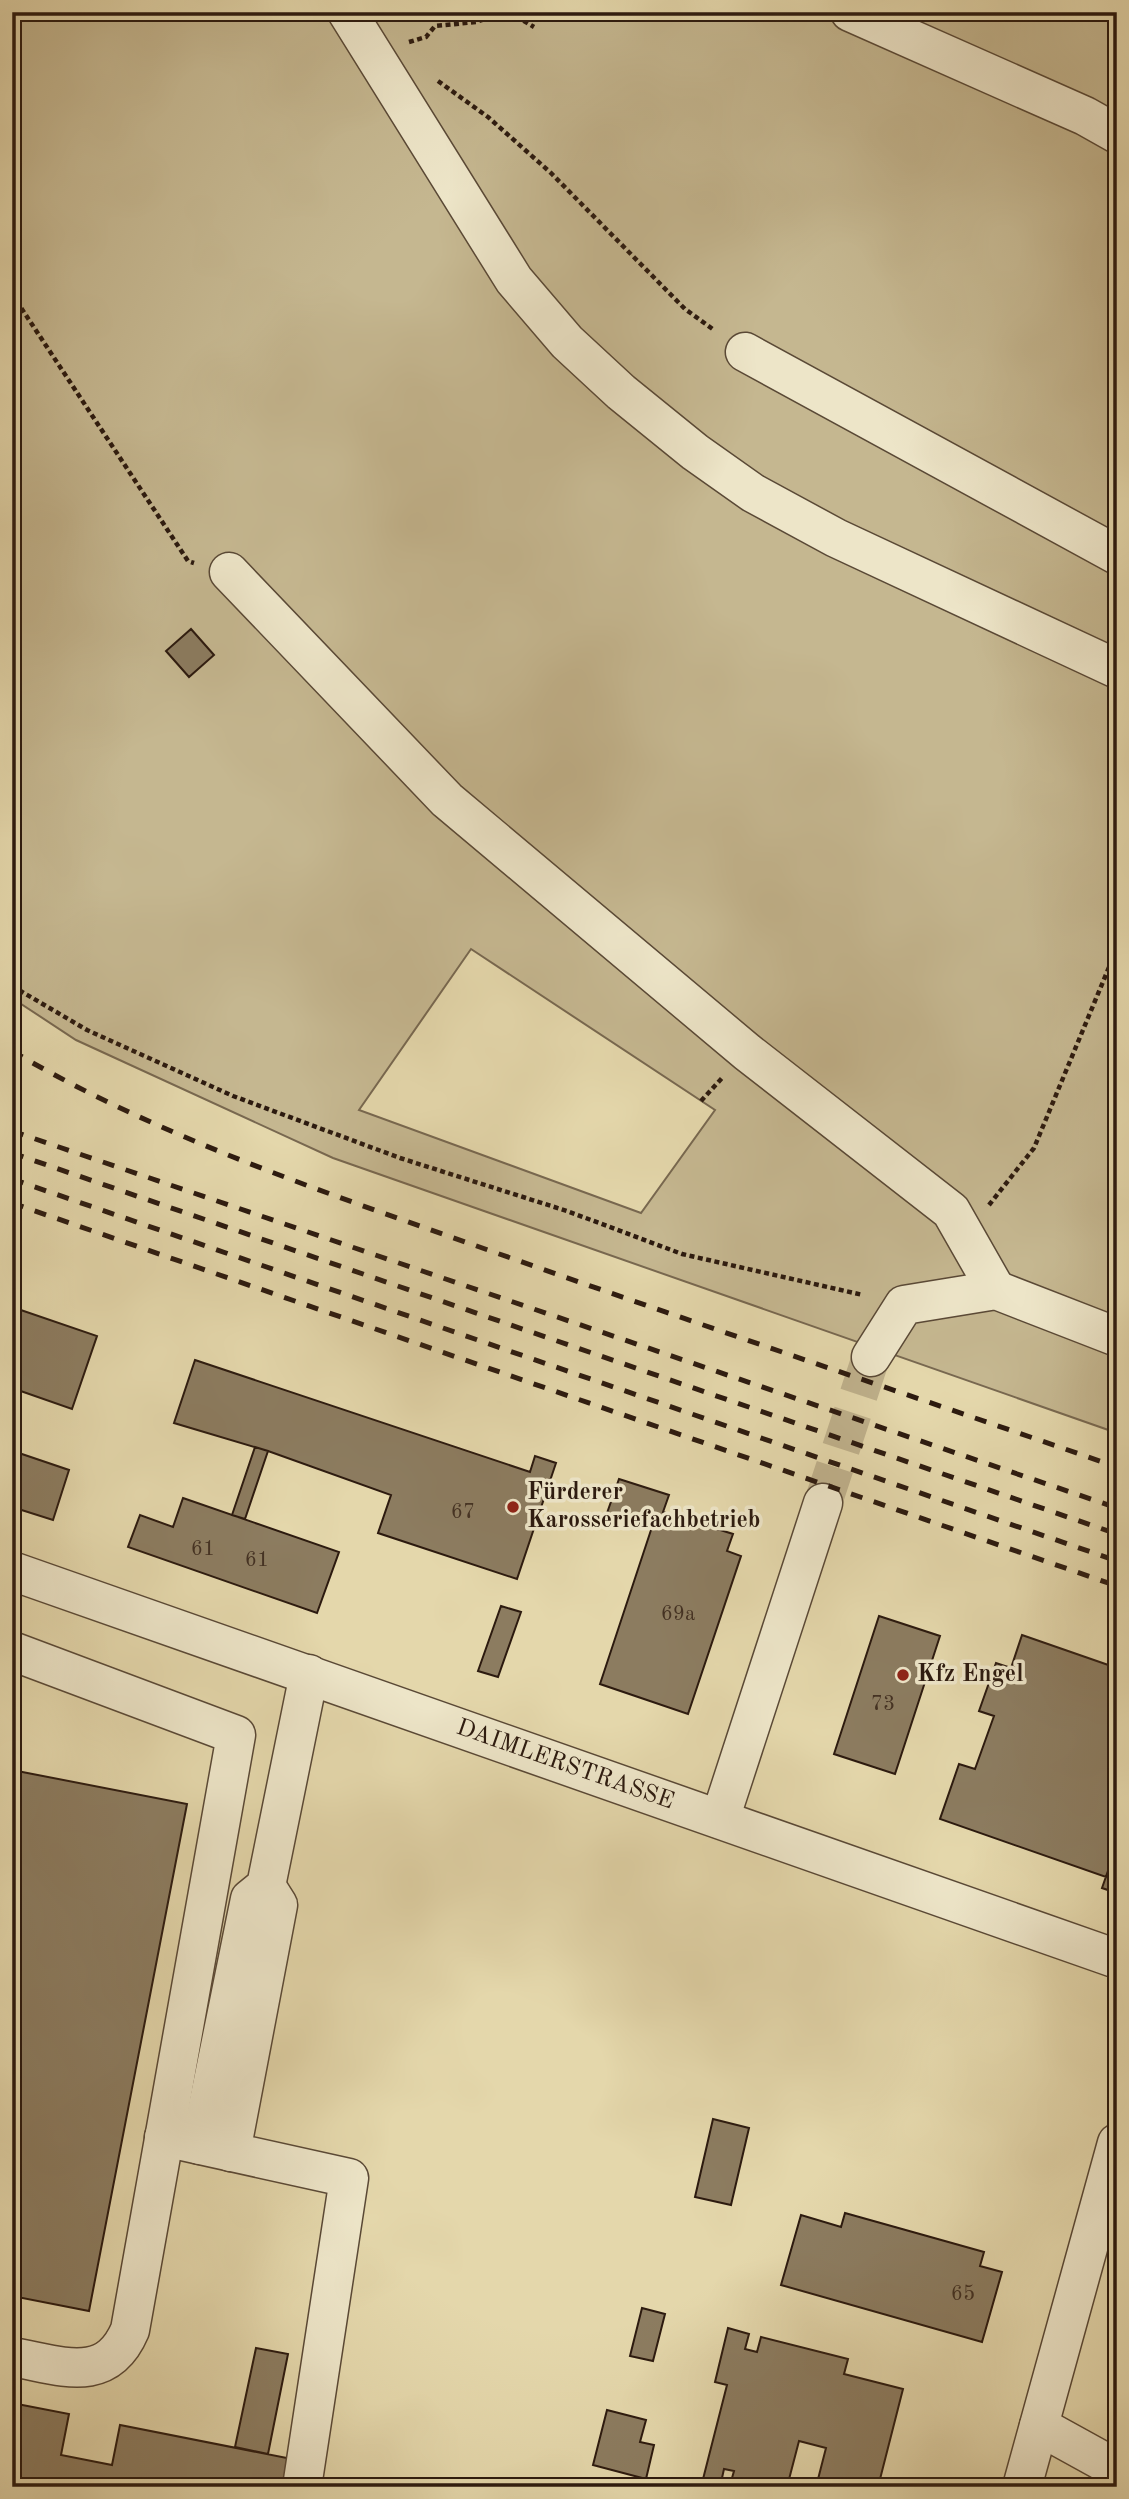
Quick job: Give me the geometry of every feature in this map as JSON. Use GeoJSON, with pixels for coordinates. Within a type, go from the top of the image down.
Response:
{"type":"FeatureCollection","features":[{"type":"Feature","properties":{"kind":"street"},"geometry":{"type":"LineString","coordinates":[[348,12],[366,46],[454,181],[514,280],[567,342],[621,392],[695,452],[753,492],[836,538],[1117,669]]}},
{"type":"Feature","properties":{"kind":"street"},"geometry":{"type":"LineString","coordinates":[[850,12],[1085,116],[1117,134]]}},
{"type":"Feature","properties":{"kind":"street"},"geometry":{"type":"LineString","coordinates":[[745,352],[1117,555]]}},
{"type":"Feature","properties":{"kind":"street"},"geometry":{"type":"LineString","coordinates":[[229,572],[447,800],[747,1052],[951,1211],[996,1290]]}},
{"type":"Feature","properties":{"kind":"street"},"geometry":{"type":"LineString","coordinates":[[872,1357],[904,1305],[996,1290],[1117,1337]]}},
{"type":"Feature","properties":{"kind":"street"},"geometry":{"type":"LineString","coordinates":[[720,1819],[823,1503]]}},
{"type":"Feature","properties":{"kind":"street","name":"DAIMLERSTRASSE"},"geometry":{"type":"LineString","coordinates":[[12,1571],[1117,1959]]}},
{"type":"Feature","properties":{"kind":"street"},"geometry":{"type":"LineString","coordinates":[[12,1651],[236,1735],[199,2144]]}},
{"type":"Feature","properties":{"kind":"street"},"geometry":{"type":"LineString","coordinates":[[12,2357],[92,2368],[122,2349],[199,2144],[250,1899],[266,1886],[309,1674]]}},
{"type":"Feature","properties":{"kind":"street"},"geometry":{"type":"LineString","coordinates":[[1022,2487],[1117,2143]]}},
{"type":"Feature","properties":{"kind":"street"},"geometry":{"type":"LineString","coordinates":[[199,2144],[349,2178],[302,2487]]}},
{"type":"Feature","properties":{"kind":"street"},"geometry":{"type":"LineString","coordinates":[[1039,2426],[1117,2469]]}},
{"type":"Feature","properties":{"kind":"path"},"geometry":{"type":"LineString","coordinates":[[366,46],[398,46],[426,37],[435,26],[476,22],[507,12],[534,27]]}},
{"type":"Feature","properties":{"kind":"path"},"geometry":{"type":"LineString","coordinates":[[432,76],[488,117],[551,173],[685,309],[745,352]]}},
{"type":"Feature","properties":{"kind":"path"},"geometry":{"type":"LineString","coordinates":[[12,294],[188,561],[229,572]]}},
{"type":"Feature","properties":{"kind":"path"},"geometry":{"type":"LineString","coordinates":[[965,1236],[1034,1148],[1117,948]]}},
{"type":"Feature","properties":{"kind":"path"},"geometry":{"type":"LineString","coordinates":[[12,986],[87,1030],[233,1096],[400,1158],[567,1212],[682,1254],[904,1305]]}},
{"type":"Feature","properties":{"kind":"shaded area"},"geometry":{"type":"Polygon","coordinates":[[[12,12],[1117,12],[1117,1433],[333,1158],[76,1040],[12,998],[12,12]],[[471,949],[359,1110],[641,1213],[715,1110],[471,949]]]}},
{"type":"Feature","properties":{"kind":"building"},"geometry":{"type":"Polygon","coordinates":[[[191,629],[214,655],[189,677],[166,651],[191,629]]]}},
{"type":"Feature","properties":{"kind":"building"},"geometry":{"type":"Polygon","coordinates":[[[12,1307],[97,1336],[72,1409],[12,1388],[12,1307]]]}},
{"type":"Feature","properties":{"kind":"building"},"geometry":{"type":"Polygon","coordinates":[[[195,1360],[530,1472],[535,1456],[556,1463],[517,1579],[378,1533],[391,1495],[268,1451],[174,1423],[195,1360]]]}},
{"type":"Feature","properties":{"kind":"building"},"geometry":{"type":"Polygon","coordinates":[[[255,1447],[268,1451],[245,1519],[232,1515],[255,1447]]]}},
{"type":"Feature","properties":{"kind":"building"},"geometry":{"type":"Polygon","coordinates":[[[13,1451],[69,1470],[53,1520],[12,1507],[13,1451]]]}},
{"type":"Feature","properties":{"kind":"building"},"geometry":{"type":"Polygon","coordinates":[[[619,1479],[669,1495],[663,1512],[733,1534],[727,1551],[741,1556],[688,1714],[600,1684],[652,1527],[607,1513],[619,1479]]]}},
{"type":"Feature","properties":{"kind":"building"},"geometry":{"type":"Polygon","coordinates":[[[183,1498],[339,1552],[317,1613],[128,1547],[140,1515],[173,1527],[183,1498]]]}},
{"type":"Feature","properties":{"kind":"building"},"geometry":{"type":"Polygon","coordinates":[[[501,1606],[521,1612],[498,1677],[478,1671],[501,1606]]]}},
{"type":"Feature","properties":{"kind":"building"},"geometry":{"type":"Polygon","coordinates":[[[879,1616],[940,1636],[895,1774],[834,1754],[879,1616]]]}},
{"type":"Feature","properties":{"kind":"building"},"geometry":{"type":"Polygon","coordinates":[[[1022,1635],[1117,1668],[1117,1845],[1106,1877],[940,1819],[959,1764],[975,1769],[994,1716],[979,1711],[996,1663],[1011,1668],[1022,1635]]]}},
{"type":"Feature","properties":{"kind":"building"},"geometry":{"type":"Polygon","coordinates":[[[12,1770],[187,1804],[89,2311],[12,2296],[12,1770]]]}},
{"type":"Feature","properties":{"kind":"building"},"geometry":{"type":"Polygon","coordinates":[[[1117,1845],[1117,1893],[1102,1888],[1117,1845]]]}},
{"type":"Feature","properties":{"kind":"building"},"geometry":{"type":"Polygon","coordinates":[[[713,2119],[749,2128],[731,2205],[695,2197],[713,2119]]]}},
{"type":"Feature","properties":{"kind":"building"},"geometry":{"type":"Polygon","coordinates":[[[845,2213],[984,2252],[980,2266],[1002,2272],[982,2342],[781,2285],[801,2215],[841,2227],[845,2213]]]}},
{"type":"Feature","properties":{"kind":"building"},"geometry":{"type":"Polygon","coordinates":[[[642,2308],[665,2314],[653,2361],[630,2356],[642,2308]]]}},
{"type":"Feature","properties":{"kind":"building"},"geometry":{"type":"Polygon","coordinates":[[[728,2328],[749,2334],[745,2349],[757,2352],[761,2337],[848,2359],[844,2374],[903,2389],[878,2487],[816,2487],[826,2448],[799,2441],[787,2487],[764,2487],[732,2478],[734,2471],[724,2469],[720,2487],[701,2487],[727,2385],[715,2382],[728,2328]]]}},
{"type":"Feature","properties":{"kind":"building"},"geometry":{"type":"Polygon","coordinates":[[[256,2348],[288,2354],[268,2454],[235,2447],[256,2348]]]}},
{"type":"Feature","properties":{"kind":"building"},"geometry":{"type":"Polygon","coordinates":[[[12,2403],[69,2414],[61,2455],[112,2465],[120,2425],[292,2459],[287,2487],[12,2487],[12,2403]]]}},
{"type":"Feature","properties":{"kind":"building"},"geometry":{"type":"Polygon","coordinates":[[[607,2410],[646,2420],[640,2442],[654,2445],[646,2479],[593,2465],[607,2410]]]}},
{"type":"Feature","properties":{"kind":"tunnel"},"geometry":{"type":"LineString","coordinates":[[823,1503],[871,1357]]}},
{"type":"Feature","properties":{"kind":"railway"},"geometry":{"type":"LineString","coordinates":[[12,1051],[126,1111],[306,1185],[566,1278],[1117,1467]]}},
{"type":"Feature","properties":{"kind":"railway"},"geometry":{"type":"LineString","coordinates":[[12,1131],[1117,1508]]}},
{"type":"Feature","properties":{"kind":"railway"},"geometry":{"type":"LineString","coordinates":[[12,1153],[1117,1534]]}},
{"type":"Feature","properties":{"kind":"railway"},"geometry":{"type":"LineString","coordinates":[[12,1179],[1117,1561]]}},
{"type":"Feature","properties":{"kind":"railway"},"geometry":{"type":"LineString","coordinates":[[12,1203],[1117,1586]]}},
{"type":"Feature","properties":{"kind":"place","name":"Fürderer Karosseriefachbetrieb"},"geometry":{"type":"Point","coordinates":[513,1507]}},
{"type":"Feature","properties":{"kind":"place","name":"Kfz Engel"},"geometry":{"type":"Point","coordinates":[903,1675]}}]}
